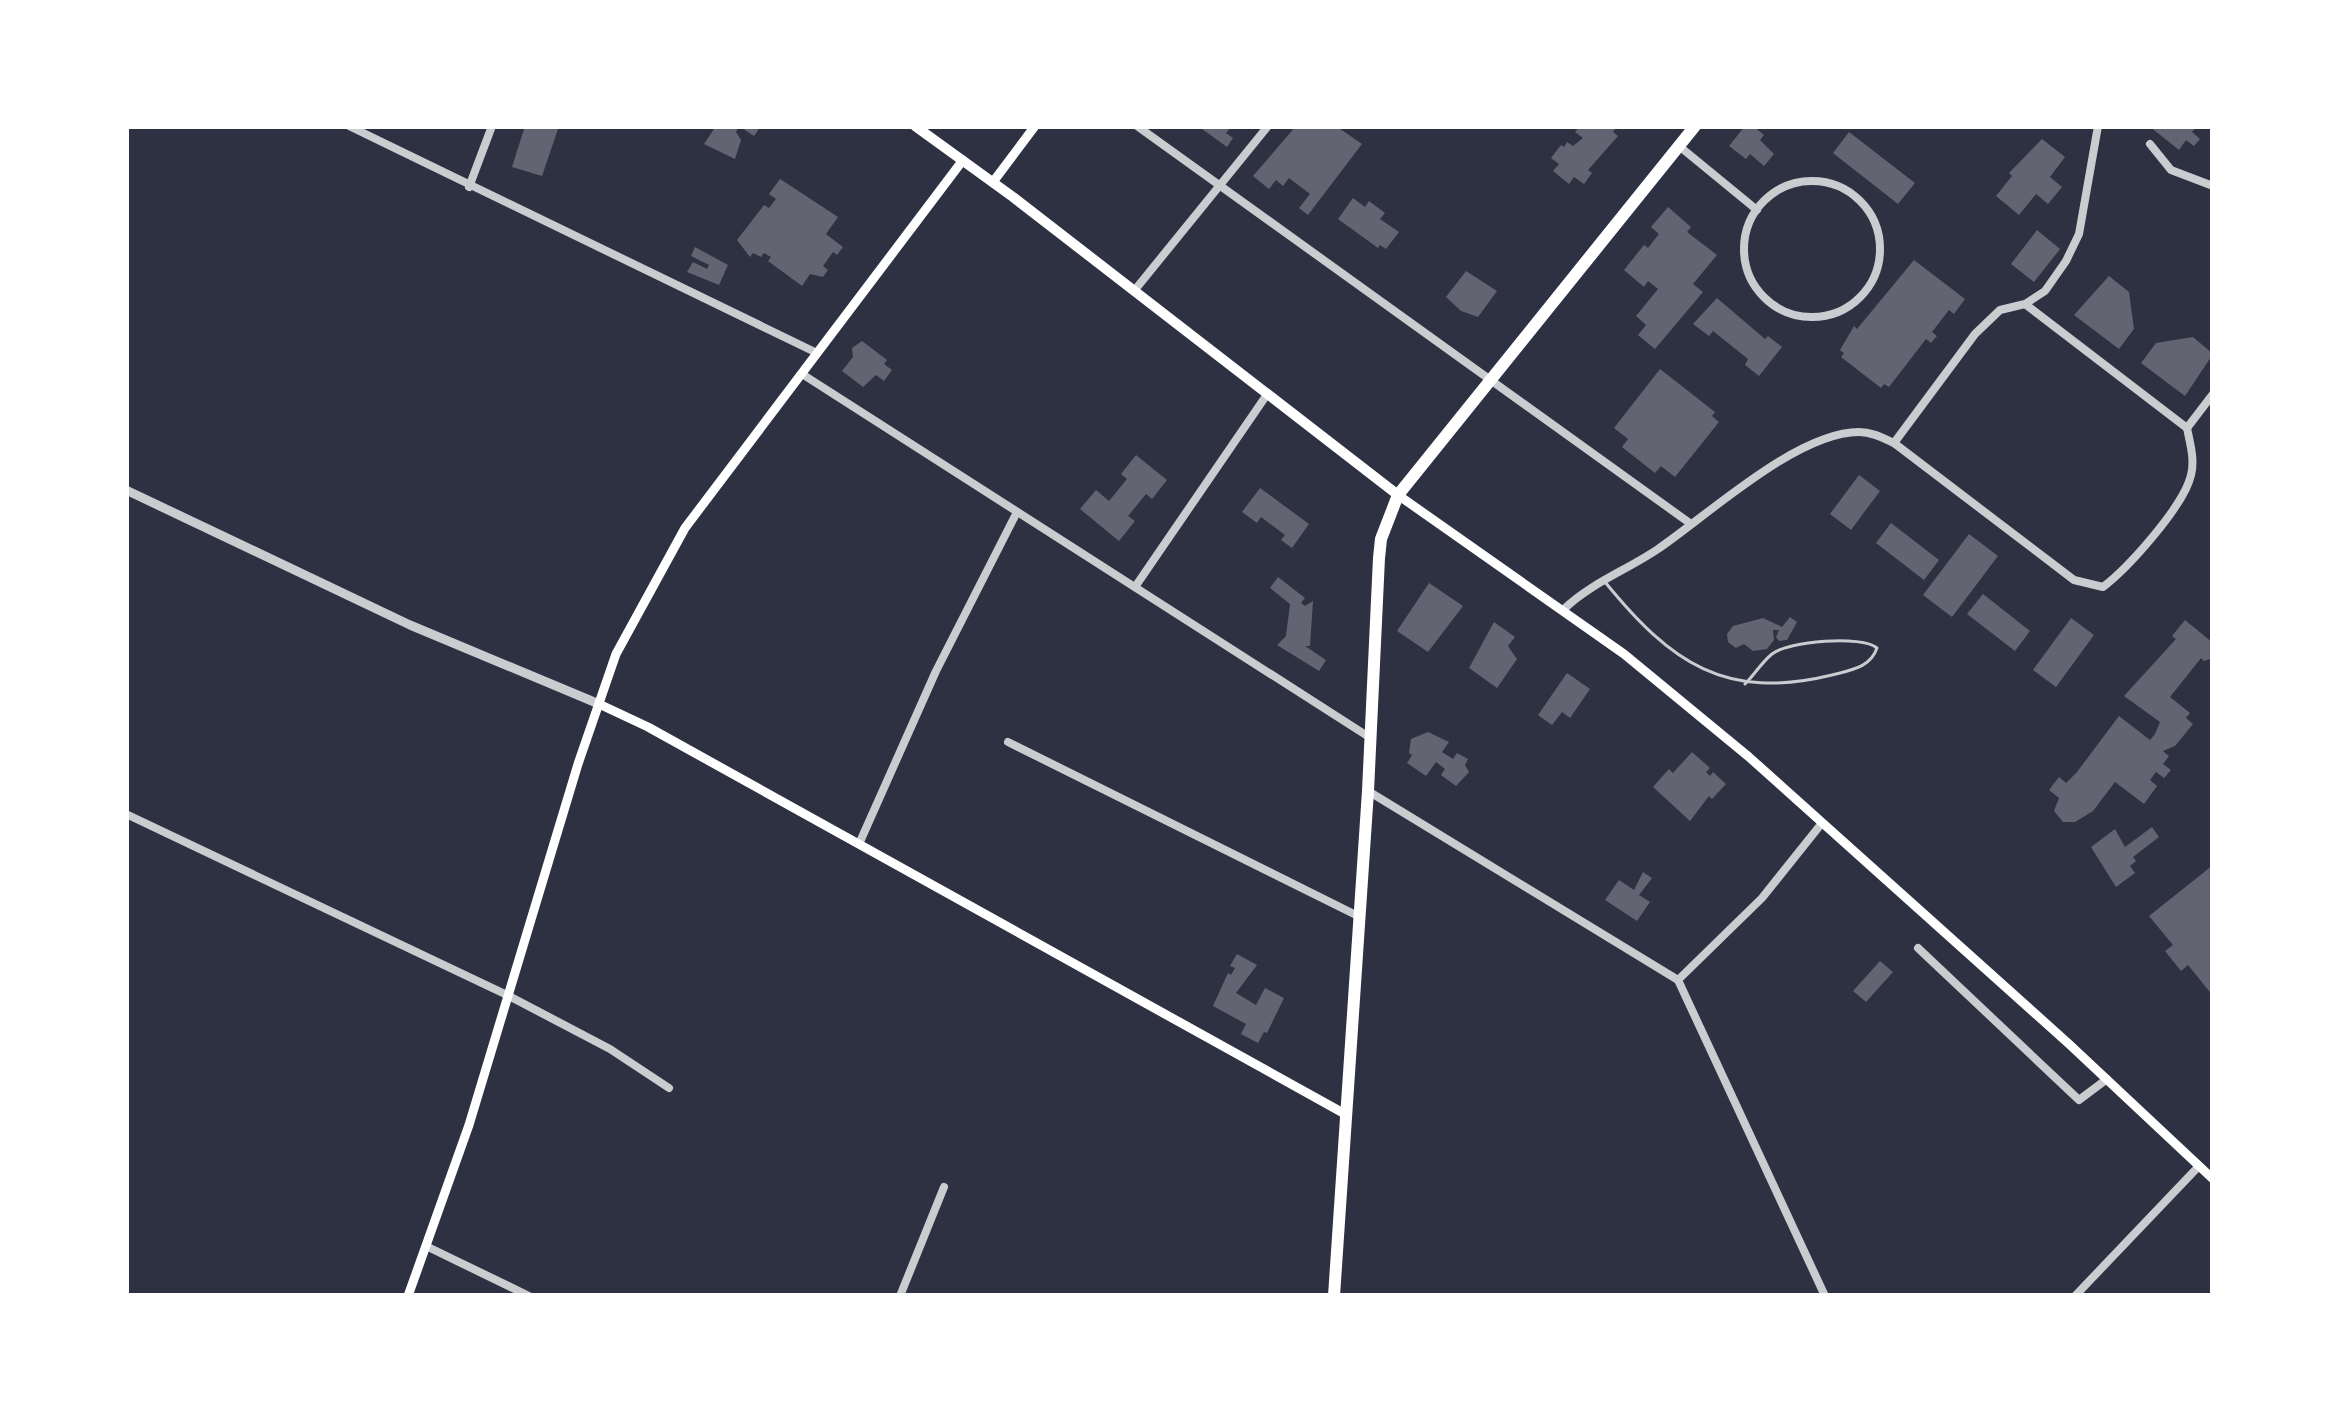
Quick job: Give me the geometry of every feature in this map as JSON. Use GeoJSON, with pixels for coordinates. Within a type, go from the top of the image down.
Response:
{"type":"FeatureCollection","features":[{"type":"Feature","properties":{"kind":"highway"},"geometry":{"type":"LineString","coordinates":[[1334,1296],[1381,538],[1397,495],[1695,126]]}},
{"type":"Feature","properties":{"kind":"main road"},"geometry":{"type":"LineString","coordinates":[[915,126],[1397,495],[1564,609],[1749,757],[2213,1179]]}},
{"type":"Feature","properties":{"kind":"main road"},"geometry":{"type":"LineString","coordinates":[[993,182],[1035,126]]}},
{"type":"Feature","properties":{"kind":"main road"},"geometry":{"type":"LineString","coordinates":[[408,1296],[428,1247],[616,654],[674,544],[963,160]]}},
{"type":"Feature","properties":{"kind":"main road"},"geometry":{"type":"LineString","coordinates":[[598,704],[648,727],[1346,1114]]}},
{"type":"Feature","properties":{"kind":"street"},"geometry":{"type":"LineString","coordinates":[[349,126],[817,353]]}},
{"type":"Feature","properties":{"kind":"street"},"geometry":{"type":"LineString","coordinates":[[470,188],[492,126]]}},
{"type":"Feature","properties":{"kind":"street"},"geometry":{"type":"LineString","coordinates":[[1137,126],[1691,524]]}},
{"type":"Feature","properties":{"kind":"street"},"geometry":{"type":"LineString","coordinates":[[1134,291],[1268,126]]}},
{"type":"Feature","properties":{"kind":"street"},"geometry":{"type":"LineString","coordinates":[[1894,443],[1976,334],[2000,310],[2025,304],[2045,291],[2079,234],[2098,128]]}},
{"type":"Feature","properties":{"kind":"street"},"geometry":{"type":"LineString","coordinates":[[2150,144],[2171,170],[2213,186]]}},
{"type":"Feature","properties":{"kind":"street"},"geometry":{"type":"LineString","coordinates":[[1679,146],[1757,210]]}},
{"type":"Feature","properties":{"kind":"street"},"geometry":{"type":"LineString","coordinates":[[1806,181],[1825,182],[1859,200],[1878,232],[1876,271],[1868,288],[1838,312],[1819,317],[1781,310],[1753,283],[1746,265],[1748,227],[1757,210],[1787,186],[1806,181]]}},
{"type":"Feature","properties":{"kind":"street"},"geometry":{"type":"LineString","coordinates":[[2025,304],[2187,428]]}},
{"type":"Feature","properties":{"kind":"street"},"geometry":{"type":"LineString","coordinates":[[802,374],[1369,737]]}},
{"type":"Feature","properties":{"kind":"street"},"geometry":{"type":"LineString","coordinates":[[1135,587],[1268,393]]}},
{"type":"Feature","properties":{"kind":"street"},"geometry":{"type":"LineString","coordinates":[[1564,609],[1579,595],[1640,561],[1748,482],[1812,446],[1860,432],[1894,443],[2074,580],[2103,586],[2128,568],[2185,490],[2192,473],[2187,428],[2213,394]]}},
{"type":"Feature","properties":{"kind":"street"},"geometry":{"type":"LineString","coordinates":[[126,490],[410,625],[598,704]]}},
{"type":"Feature","properties":{"kind":"street"},"geometry":{"type":"LineString","coordinates":[[859,844],[936,671],[1017,512]]}},
{"type":"Feature","properties":{"kind":"street"},"geometry":{"type":"LineString","coordinates":[[1008,742],[1360,917]]}},
{"type":"Feature","properties":{"kind":"street"},"geometry":{"type":"LineString","coordinates":[[1368,791],[1678,980],[1825,1296]]}},
{"type":"Feature","properties":{"kind":"street"},"geometry":{"type":"LineString","coordinates":[[126,814],[508,996],[610,1049],[669,1088]]}},
{"type":"Feature","properties":{"kind":"street"},"geometry":{"type":"LineString","coordinates":[[1678,980],[1762,898],[1822,823]]}},
{"type":"Feature","properties":{"kind":"street"},"geometry":{"type":"LineString","coordinates":[[1918,948],[2078,1100],[2107,1079]]}},
{"type":"Feature","properties":{"kind":"street"},"geometry":{"type":"LineString","coordinates":[[2075,1296],[2199,1166]]}},
{"type":"Feature","properties":{"kind":"street"},"geometry":{"type":"LineString","coordinates":[[900,1296],[944,1187]]}},
{"type":"Feature","properties":{"kind":"street"},"geometry":{"type":"LineString","coordinates":[[428,1247],[529,1296]]}},
{"type":"Feature","properties":{"kind":"lane"},"geometry":{"type":"LineString","coordinates":[[1604,581],[1630,612],[1685,658],[1711,674],[1745,684],[1803,682],[1858,668],[1875,656],[1877,648],[1860,639],[1783,647],[1745,684]]}},
{"type":"Feature","properties":{"kind":"building"},"geometry":{"type":"Polygon","coordinates":[[[525,126],[559,126],[542,176],[512,167],[525,126]]]}},
{"type":"Feature","properties":{"kind":"building"},"geometry":{"type":"Polygon","coordinates":[[[716,126],[739,126],[736,132],[741,140],[735,159],[704,144],[716,126]]]}},
{"type":"Feature","properties":{"kind":"building"},"geometry":{"type":"Polygon","coordinates":[[[739,126],[761,126],[754,136],[739,126]]]}},
{"type":"Feature","properties":{"kind":"building"},"geometry":{"type":"Polygon","coordinates":[[[1198,126],[1232,126],[1226,133],[1233,138],[1227,147],[1198,126]]]}},
{"type":"Feature","properties":{"kind":"building"},"geometry":{"type":"Polygon","coordinates":[[[1296,126],[1336,126],[1362,144],[1308,215],[1299,208],[1310,194],[1289,178],[1283,186],[1276,180],[1269,189],[1253,176],[1296,126]]]}},
{"type":"Feature","properties":{"kind":"building"},"geometry":{"type":"Polygon","coordinates":[[[1580,126],[1617,126],[1613,132],[1618,136],[1588,170],[1592,173],[1584,184],[1574,177],[1569,184],[1553,171],[1559,164],[1551,158],[1561,145],[1573,146],[1583,138],[1575,132],[1580,126]]]}},
{"type":"Feature","properties":{"kind":"building"},"geometry":{"type":"Polygon","coordinates":[[[1745,126],[1764,135],[1760,140],[1774,154],[1764,166],[1729,146],[1745,126]]]}},
{"type":"Feature","properties":{"kind":"building"},"geometry":{"type":"Polygon","coordinates":[[[2149,126],[2197,126],[2192,132],[2200,139],[2194,146],[2186,140],[2179,150],[2149,126]]]}},
{"type":"Feature","properties":{"kind":"building"},"geometry":{"type":"Polygon","coordinates":[[[1849,132],[1915,183],[1898,204],[1833,153],[1849,132]]]}},
{"type":"Feature","properties":{"kind":"building"},"geometry":{"type":"Polygon","coordinates":[[[2042,139],[2065,157],[2050,177],[2062,187],[2048,204],[2036,194],[2019,215],[1996,196],[2012,176],[2009,173],[2042,139]]]}},
{"type":"Feature","properties":{"kind":"building"},"geometry":{"type":"Polygon","coordinates":[[[780,179],[838,217],[826,234],[843,247],[823,266],[828,270],[823,277],[810,274],[802,286],[764,253],[750,257],[737,240],[764,205],[769,208],[776,199],[769,194],[780,179]]]}},
{"type":"Feature","properties":{"kind":"building"},"geometry":{"type":"Polygon","coordinates":[[[1353,198],[1365,207],[1369,201],[1385,213],[1380,219],[1399,232],[1386,249],[1338,219],[1353,198]]]}},
{"type":"Feature","properties":{"kind":"building"},"geometry":{"type":"Polygon","coordinates":[[[1668,207],[1691,227],[1687,232],[1717,255],[1693,284],[1703,292],[1655,349],[1638,335],[1646,325],[1636,316],[1658,289],[1648,281],[1644,287],[1624,270],[1659,234],[1651,227],[1668,207]]]}},
{"type":"Feature","properties":{"kind":"building"},"geometry":{"type":"Polygon","coordinates":[[[2037,230],[2060,249],[2034,282],[2011,264],[2037,230]]]}},
{"type":"Feature","properties":{"kind":"building"},"geometry":{"type":"Polygon","coordinates":[[[695,247],[728,265],[719,285],[687,272],[693,262],[707,269],[709,265],[691,256],[695,247]]]}},
{"type":"Feature","properties":{"kind":"building"},"geometry":{"type":"Polygon","coordinates":[[[1914,260],[1965,299],[1932,332],[1937,336],[1931,343],[1926,339],[1889,387],[1881,388],[1841,357],[1840,350],[1854,326],[1857,329],[1914,260]]]}},
{"type":"Feature","properties":{"kind":"building"},"geometry":{"type":"Polygon","coordinates":[[[1466,271],[1497,291],[1478,317],[1461,311],[1446,297],[1466,271]]]}},
{"type":"Feature","properties":{"kind":"building"},"geometry":{"type":"Polygon","coordinates":[[[2109,276],[2129,292],[2134,329],[2119,349],[2074,315],[2109,276]]]}},
{"type":"Feature","properties":{"kind":"building"},"geometry":{"type":"Polygon","coordinates":[[[1717,298],[1765,339],[1768,336],[1782,347],[1759,376],[1745,365],[1748,359],[1713,331],[1709,336],[1693,324],[1717,298]]]}},
{"type":"Feature","properties":{"kind":"building"},"geometry":{"type":"Polygon","coordinates":[[[2193,337],[2213,354],[2185,396],[2141,363],[2156,343],[2193,337]]]}},
{"type":"Feature","properties":{"kind":"building"},"geometry":{"type":"Polygon","coordinates":[[[862,341],[887,360],[884,364],[892,370],[884,381],[876,375],[863,387],[842,371],[853,357],[852,348],[862,341]]]}},
{"type":"Feature","properties":{"kind":"building"},"geometry":{"type":"Polygon","coordinates":[[[1660,369],[1715,412],[1712,416],[1719,422],[1675,477],[1661,466],[1655,473],[1622,447],[1628,439],[1614,428],[1660,369]]]}},
{"type":"Feature","properties":{"kind":"building"},"geometry":{"type":"Polygon","coordinates":[[[1136,455],[1167,480],[1152,499],[1146,494],[1128,516],[1135,521],[1119,541],[1080,509],[1096,490],[1109,501],[1127,479],[1121,474],[1136,455]]]}},
{"type":"Feature","properties":{"kind":"building"},"geometry":{"type":"Polygon","coordinates":[[[1859,475],[1880,491],[1851,530],[1830,514],[1859,475]]]}},
{"type":"Feature","properties":{"kind":"building"},"geometry":{"type":"Polygon","coordinates":[[[1260,488],[1309,524],[1292,548],[1281,540],[1285,535],[1261,517],[1257,523],[1242,512],[1260,488]]]}},
{"type":"Feature","properties":{"kind":"building"},"geometry":{"type":"Polygon","coordinates":[[[1891,523],[1939,560],[1924,580],[1876,543],[1891,523]]]}},
{"type":"Feature","properties":{"kind":"building"},"geometry":{"type":"Polygon","coordinates":[[[1969,534],[1998,556],[1952,617],[1923,595],[1969,534]]]}},
{"type":"Feature","properties":{"kind":"building"},"geometry":{"type":"Polygon","coordinates":[[[1278,577],[1305,598],[1301,603],[1305,606],[1313,601],[1310,646],[1305,646],[1326,660],[1319,671],[1277,645],[1286,636],[1290,604],[1270,588],[1278,577]]]}},
{"type":"Feature","properties":{"kind":"building"},"geometry":{"type":"Polygon","coordinates":[[[1429,583],[1463,606],[1428,652],[1397,631],[1429,583]]]}},
{"type":"Feature","properties":{"kind":"building"},"geometry":{"type":"Polygon","coordinates":[[[1983,594],[2030,631],[2015,651],[1967,614],[1983,594]]]}},
{"type":"Feature","properties":{"kind":"building"},"geometry":{"type":"Polygon","coordinates":[[[1790,617],[1797,622],[1787,640],[1779,641],[1779,630],[1773,630],[1774,640],[1767,649],[1753,651],[1744,644],[1736,648],[1728,642],[1733,626],[1763,618],[1782,627],[1790,617]]]}},
{"type":"Feature","properties":{"kind":"building"},"geometry":{"type":"Polygon","coordinates":[[[2071,618],[2094,635],[2056,687],[2033,670],[2071,618]]]}},
{"type":"Feature","properties":{"kind":"building"},"geometry":{"type":"Polygon","coordinates":[[[2185,620],[2213,643],[2213,658],[2201,658],[2170,697],[2190,713],[2186,718],[2193,724],[2175,746],[2163,751],[2169,756],[2163,764],[2171,770],[2164,778],[2156,772],[2150,780],[2157,786],[2144,804],[2115,782],[2093,811],[2075,822],[2063,822],[2054,811],[2059,798],[2049,790],[2059,777],[2066,783],[2077,772],[2119,716],[2150,740],[2155,734],[2160,722],[2124,696],[2176,639],[2172,636],[2185,620]]]}},
{"type":"Feature","properties":{"kind":"building"},"geometry":{"type":"Polygon","coordinates":[[[1494,622],[1515,637],[1508,646],[1517,659],[1497,688],[1469,668],[1494,622]]]}},
{"type":"Feature","properties":{"kind":"building"},"geometry":{"type":"Polygon","coordinates":[[[1567,673],[1590,689],[1570,718],[1562,712],[1552,725],[1538,715],[1567,673]]]}},
{"type":"Feature","properties":{"kind":"building"},"geometry":{"type":"Polygon","coordinates":[[[1428,732],[1449,742],[1442,752],[1453,759],[1457,753],[1468,759],[1469,772],[1456,786],[1441,775],[1445,769],[1436,762],[1426,776],[1407,763],[1412,755],[1411,739],[1428,732]]]}},
{"type":"Feature","properties":{"kind":"building"},"geometry":{"type":"Polygon","coordinates":[[[1692,752],[1710,768],[1706,772],[1710,776],[1713,772],[1726,784],[1712,799],[1709,796],[1690,821],[1653,787],[1692,752]]]}},
{"type":"Feature","properties":{"kind":"building"},"geometry":{"type":"Polygon","coordinates":[[[2152,827],[2159,837],[2133,857],[2136,861],[2130,866],[2135,873],[2116,887],[2091,847],[2115,829],[2125,847],[2152,827]]]}},
{"type":"Feature","properties":{"kind":"building"},"geometry":{"type":"Polygon","coordinates":[[[2213,865],[2213,996],[2188,965],[2181,971],[2165,951],[2173,945],[2149,916],[2213,865]]]}},
{"type":"Feature","properties":{"kind":"building"},"geometry":{"type":"Polygon","coordinates":[[[1643,872],[1652,878],[1639,895],[1650,902],[1637,921],[1605,900],[1619,880],[1634,890],[1643,872]]]}},
{"type":"Feature","properties":{"kind":"building"},"geometry":{"type":"Polygon","coordinates":[[[1237,954],[1257,965],[1236,993],[1256,1005],[1265,988],[1284,998],[1258,1043],[1241,1034],[1246,1024],[1213,1006],[1235,968],[1230,966],[1237,954]]]}},
{"type":"Feature","properties":{"kind":"building"},"geometry":{"type":"Polygon","coordinates":[[[1880,961],[1893,972],[1866,1002],[1853,991],[1880,961]]]}}]}
